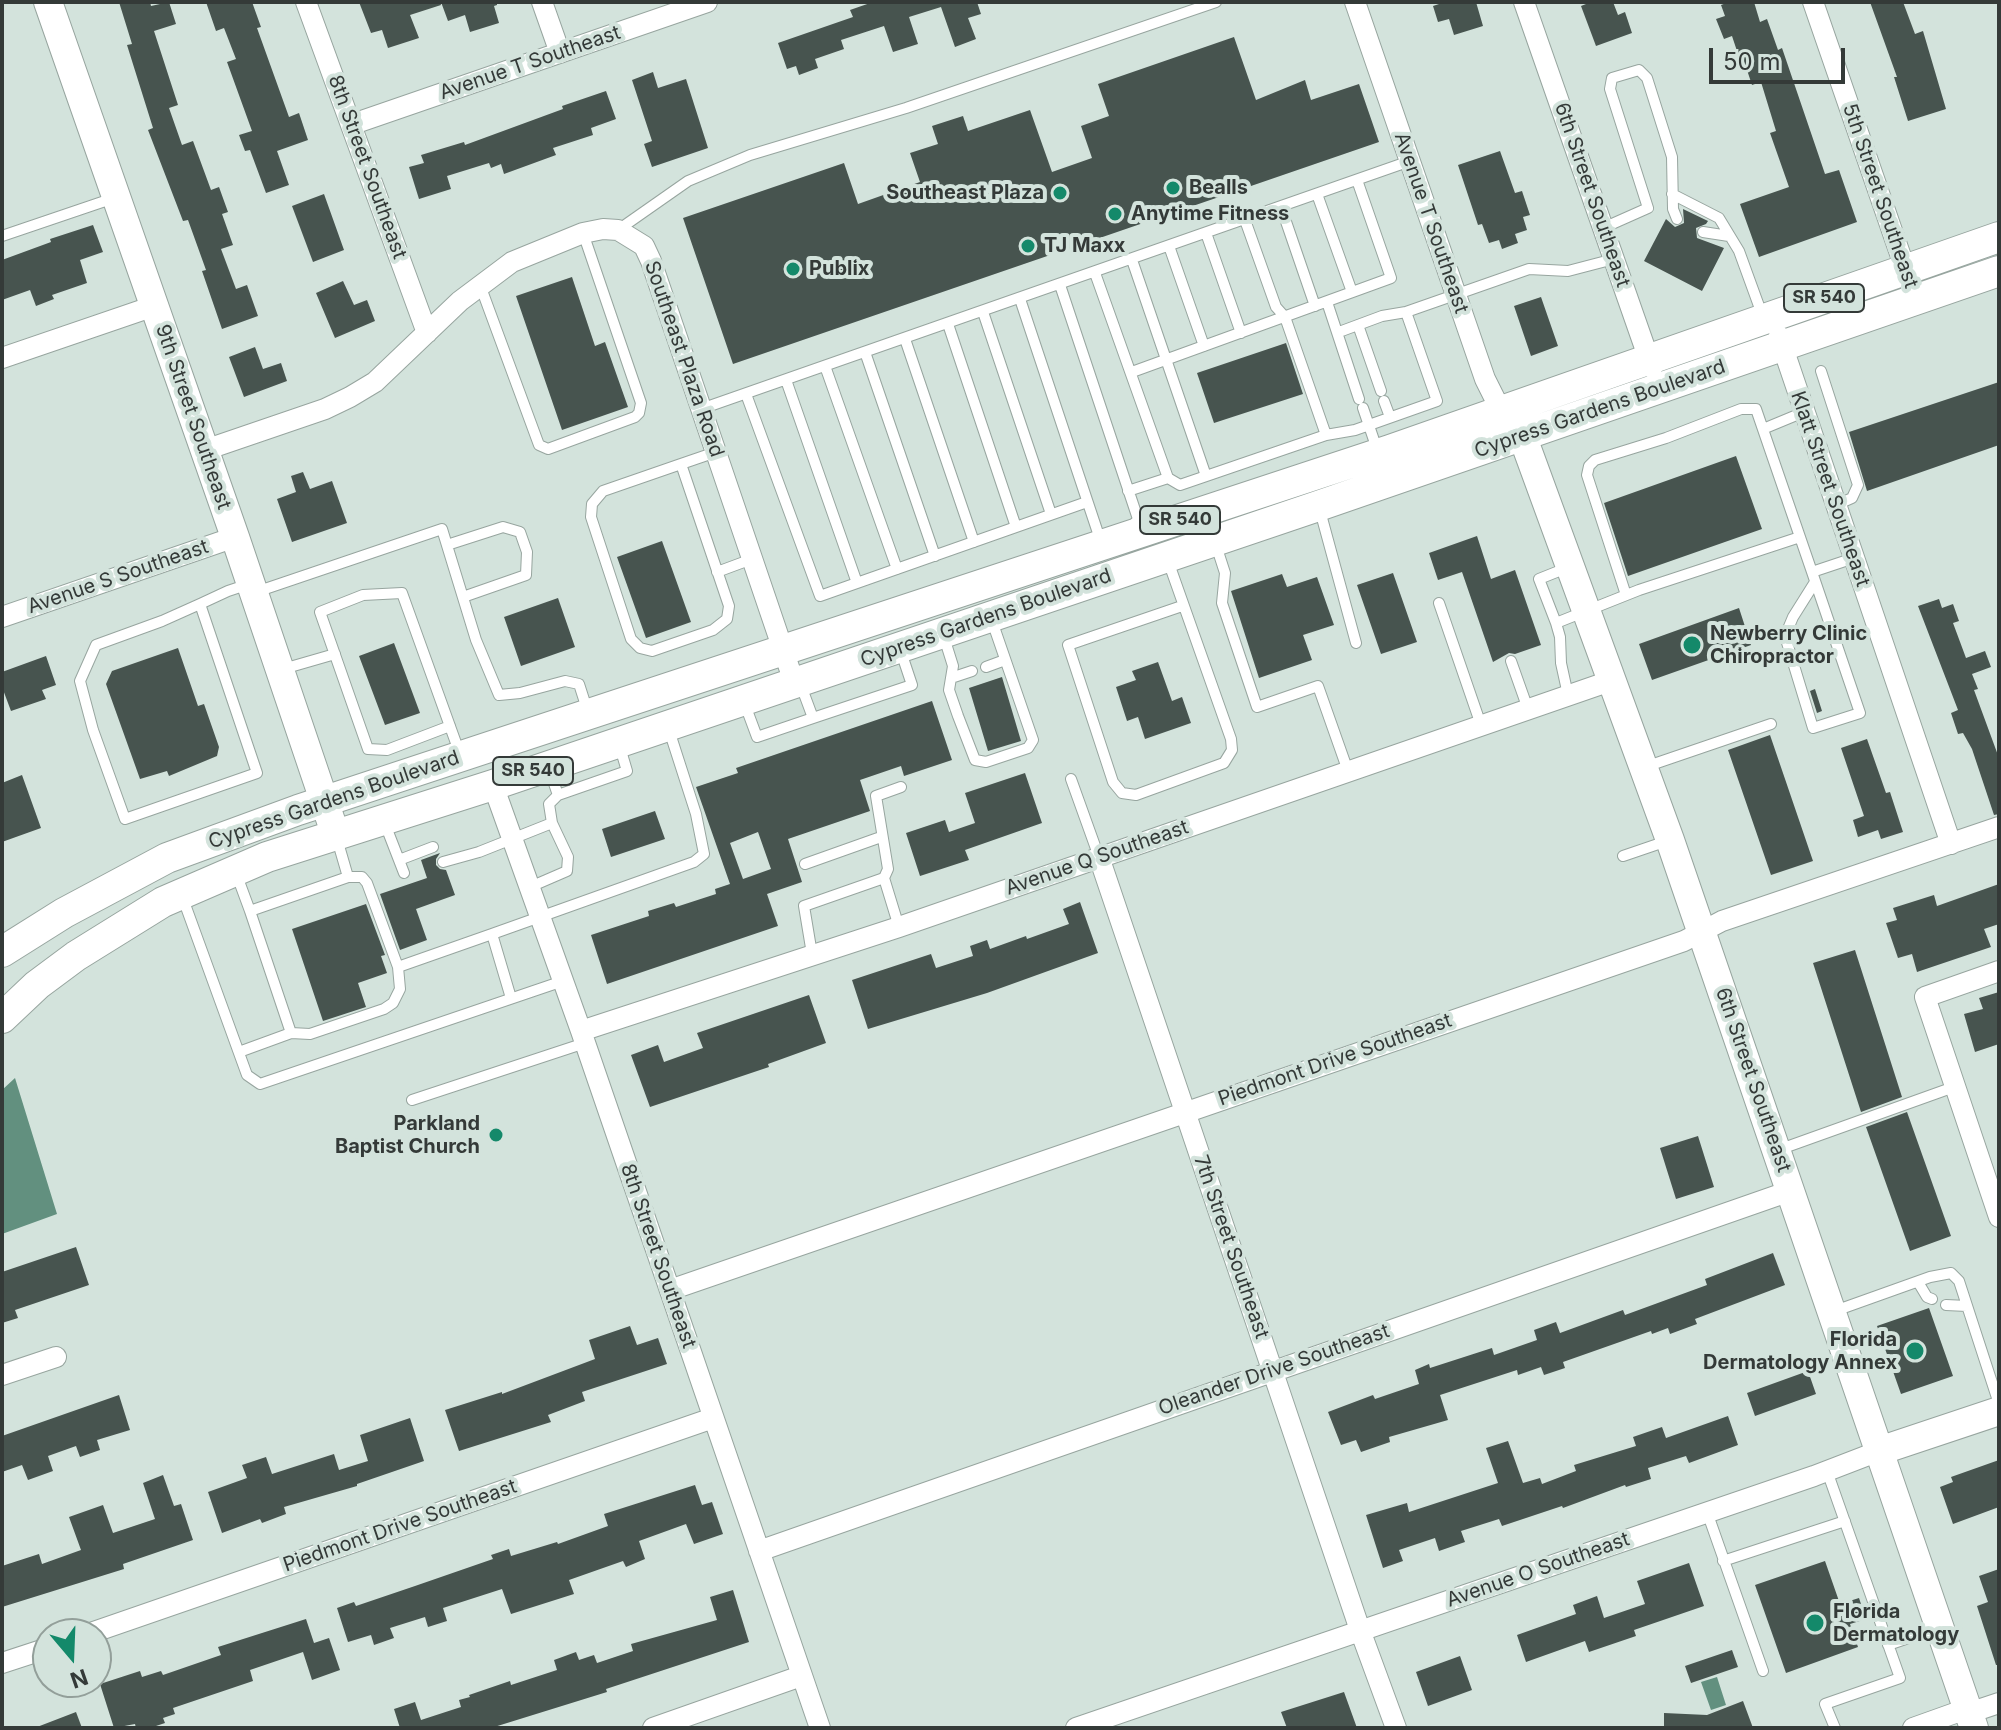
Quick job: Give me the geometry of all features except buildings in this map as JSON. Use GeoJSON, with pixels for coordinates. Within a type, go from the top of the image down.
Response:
{"type":"FeatureCollection","features":[{"type":"Feature","properties":{"kind":"main road","name":"Cypress Gardens Boulevard"},"geometry":{"type":"LineString","coordinates":[[2,952],[64,913],[167,858],[324,801],[1379,454],[1444,422],[1506,410],[1999,237]]}},
{"type":"Feature","properties":{"kind":"main road","name":"Cypress Gardens Boulevard"},"geometry":{"type":"LineString","coordinates":[[2,1018],[37,985],[76,956],[163,902],[335,833],[493,785],[1318,506],[1999,271]]}},
{"type":"Feature","properties":{"kind":"main road"},"geometry":{"type":"LineString","coordinates":[[1166,557],[1171,548],[1193,532],[1295,495],[1342,466]]}},
{"type":"Feature","properties":{"kind":"main road"},"geometry":{"type":"LineString","coordinates":[[1041,599],[1119,552],[1122,539]]}},
{"type":"Feature","properties":{"kind":"main road"},"geometry":{"type":"LineString","coordinates":[[493,785],[499,773],[558,746],[580,718]]}},
{"type":"Feature","properties":{"kind":"street","name":"9th Street Southeast"},"geometry":{"type":"LineString","coordinates":[[48,2],[335,833]]}},
{"type":"Feature","properties":{"kind":"street","name":"8th Street Southeast"},"geometry":{"type":"LineString","coordinates":[[306,2],[427,333]]}},
{"type":"Feature","properties":{"kind":"street"},"geometry":{"type":"LineString","coordinates":[[542,2],[560,53]]}},
{"type":"Feature","properties":{"kind":"street","name":"Avenue T Southeast"},"geometry":{"type":"LineString","coordinates":[[353,124],[707,2]]}},
{"type":"Feature","properties":{"kind":"street","name":"Avenue T Southeast"},"geometry":{"type":"LineString","coordinates":[[1355,2],[1485,379],[1496,401],[1506,410],[1522,435]]}},
{"type":"Feature","properties":{"kind":"street","name":"6th Street Southeast"},"geometry":{"type":"LineString","coordinates":[[1524,2],[1659,388]]}},
{"type":"Feature","properties":{"kind":"street","name":"5th Street Southeast"},"geometry":{"type":"LineString","coordinates":[[1813,2],[1916,300]]}},
{"type":"Feature","properties":{"kind":"street"},"geometry":{"type":"LineString","coordinates":[[205,450],[325,409],[375,382],[480,284],[512,262],[583,233],[618,230]]}},
{"type":"Feature","properties":{"kind":"street","name":"Southeast Plaza Road"},"geometry":{"type":"LineString","coordinates":[[618,230],[644,246],[651,261],[796,682]]}},
{"type":"Feature","properties":{"kind":"street"},"geometry":{"type":"LineString","coordinates":[[2,358],[154,306]]}},
{"type":"Feature","properties":{"kind":"street","name":"Klatt Street Southeast"},"geometry":{"type":"LineString","coordinates":[[1768,317],[1782,346],[1951,844]]}},
{"type":"Feature","properties":{"kind":"street","name":"6th Street Southeast"},"geometry":{"type":"LineString","coordinates":[[1522,435],[1702,931],[1972,1721]]}},
{"type":"Feature","properties":{"kind":"street","name":"Avenue S Southeast"},"geometry":{"type":"LineString","coordinates":[[2,617],[235,537]]}},
{"type":"Feature","properties":{"kind":"street","name":"Avenue Q Southeast"},"geometry":{"type":"LineString","coordinates":[[583,1037],[812,954],[899,927],[1613,680]]}},
{"type":"Feature","properties":{"kind":"street","name":"8th Street Southeast"},"geometry":{"type":"LineString","coordinates":[[493,785],[583,1037],[820,1728]]}},
{"type":"Feature","properties":{"kind":"street","name":"Piedmont Drive Southeast"},"geometry":{"type":"LineString","coordinates":[[670,1290],[1684,941],[1722,921],[1999,827]]}},
{"type":"Feature","properties":{"kind":"street","name":"7th Street Southeast"},"geometry":{"type":"LineString","coordinates":[[1099,857],[1360,1630],[1396,1728]]}},
{"type":"Feature","properties":{"kind":"street"},"geometry":{"type":"LineString","coordinates":[[1999,971],[1925,997],[1999,1217]]}},
{"type":"Feature","properties":{"kind":"street","name":"Oleander Drive Southeast"},"geometry":{"type":"LineString","coordinates":[[759,1551],[1790,1191]]}},
{"type":"Feature","properties":{"kind":"street"},"geometry":{"type":"LineString","coordinates":[[2,1375],[56,1357]]}},
{"type":"Feature","properties":{"kind":"street","name":"Avenue O Southeast"},"geometry":{"type":"LineString","coordinates":[[1076,1728],[1999,1411]]}},
{"type":"Feature","properties":{"kind":"street","name":"Piedmont Drive Southeast"},"geometry":{"type":"LineString","coordinates":[[112,1626],[713,1418]]}},
{"type":"Feature","properties":{"kind":"street"},"geometry":{"type":"LineString","coordinates":[[2,1663],[32,1653]]}},
{"type":"Feature","properties":{"kind":"street"},"geometry":{"type":"LineString","coordinates":[[653,1728],[801,1676]]}},
{"type":"Feature","properties":{"kind":"street"},"geometry":{"type":"LineString","coordinates":[[1913,1728],[1955,1713],[1972,1721],[1999,1703]]}},
{"type":"Feature","properties":{"kind":"lane"},"geometry":{"type":"LineString","coordinates":[[618,230],[688,181],[750,155],[906,108],[1216,2]]}},
{"type":"Feature","properties":{"kind":"lane"},"geometry":{"type":"LineString","coordinates":[[1603,228],[1648,208],[1610,89],[1612,78],[1639,70],[1647,78],[1672,157],[1673,209],[1677,219]]}},
{"type":"Feature","properties":{"kind":"lane"},"geometry":{"type":"LineString","coordinates":[[701,409],[1410,161]]}},
{"type":"Feature","properties":{"kind":"lane"},"geometry":{"type":"LineString","coordinates":[[1132,372],[1391,278],[1357,180]]}},
{"type":"Feature","properties":{"kind":"lane"},"geometry":{"type":"LineString","coordinates":[[1317,194],[1352,292]]}},
{"type":"Feature","properties":{"kind":"lane"},"geometry":{"type":"LineString","coordinates":[[1672,194],[1719,218],[1739,251],[1768,317]]}},
{"type":"Feature","properties":{"kind":"lane"},"geometry":{"type":"LineString","coordinates":[[2,236],[116,197]]}},
{"type":"Feature","properties":{"kind":"lane"},"geometry":{"type":"LineString","coordinates":[[1281,207],[1315,306]]}},
{"type":"Feature","properties":{"kind":"lane"},"geometry":{"type":"LineString","coordinates":[[1245,220],[1276,307],[1285,317],[1326,435]]}},
{"type":"Feature","properties":{"kind":"lane"},"geometry":{"type":"LineString","coordinates":[[1703,232],[1729,236]]}},
{"type":"Feature","properties":{"kind":"lane"},"geometry":{"type":"LineString","coordinates":[[480,284],[539,445],[548,449],[635,417],[641,403],[583,233]]}},
{"type":"Feature","properties":{"kind":"lane"},"geometry":{"type":"LineString","coordinates":[[1206,233],[1241,333]]}},
{"type":"Feature","properties":{"kind":"lane"},"geometry":{"type":"LineString","coordinates":[[1169,246],[1204,346]]}},
{"type":"Feature","properties":{"kind":"lane"},"geometry":{"type":"LineString","coordinates":[[1339,332],[1529,269],[1568,271],[1614,259]]}},
{"type":"Feature","properties":{"kind":"lane"},"geometry":{"type":"LineString","coordinates":[[1132,260],[1206,476]]}},
{"type":"Feature","properties":{"kind":"lane"},"geometry":{"type":"LineString","coordinates":[[1095,273],[1168,478],[1180,485],[1437,401]]}},
{"type":"Feature","properties":{"kind":"lane"},"geometry":{"type":"LineString","coordinates":[[1020,299],[1098,533],[1122,539],[1138,519],[1060,285]]}},
{"type":"Feature","properties":{"kind":"lane"},"geometry":{"type":"LineString","coordinates":[[1327,302],[1379,454]]}},
{"type":"Feature","properties":{"kind":"lane"},"geometry":{"type":"LineString","coordinates":[[983,312],[1051,514]]}},
{"type":"Feature","properties":{"kind":"lane"},"geometry":{"type":"LineString","coordinates":[[1406,312],[1444,422]]}},
{"type":"Feature","properties":{"kind":"lane"},"geometry":{"type":"LineString","coordinates":[[948,324],[1016,527]]}},
{"type":"Feature","properties":{"kind":"lane"},"geometry":{"type":"LineString","coordinates":[[1358,325],[1390,417]]}},
{"type":"Feature","properties":{"kind":"lane"},"geometry":{"type":"LineString","coordinates":[[905,339],[974,542]]}},
{"type":"Feature","properties":{"kind":"lane"},"geometry":{"type":"LineString","coordinates":[[865,352],[935,556]]}},
{"type":"Feature","properties":{"kind":"lane"},"geometry":{"type":"LineString","coordinates":[[825,366],[897,569]]}},
{"type":"Feature","properties":{"kind":"lane"},"geometry":{"type":"LineString","coordinates":[[1821,371],[1858,485],[1852,498],[1836,505]]}},
{"type":"Feature","properties":{"kind":"lane"},"geometry":{"type":"LineString","coordinates":[[786,380],[857,583]]}},
{"type":"Feature","properties":{"kind":"lane"},"geometry":{"type":"LineString","coordinates":[[746,394],[820,596],[1087,502]]}},
{"type":"Feature","properties":{"kind":"lane"},"geometry":{"type":"LineString","coordinates":[[1626,595],[1587,475],[1589,466],[1595,460],[1666,438],[1741,409],[1756,409],[1814,577],[1860,713],[1813,728],[1785,636],[1814,577],[1854,558]]}},
{"type":"Feature","properties":{"kind":"lane"},"geometry":{"type":"LineString","coordinates":[[1763,429],[1804,412]]}},
{"type":"Feature","properties":{"kind":"lane"},"geometry":{"type":"LineString","coordinates":[[681,464],[729,606],[727,619],[713,630],[652,651],[640,648],[631,639],[591,517],[592,504],[603,491],[681,464],[716,452]]}},
{"type":"Feature","properties":{"kind":"lane"},"geometry":{"type":"LineString","coordinates":[[1128,491],[1168,478]]}},
{"type":"Feature","properties":{"kind":"lane"},"geometry":{"type":"LineString","coordinates":[[1318,506],[1356,643]]}},
{"type":"Feature","properties":{"kind":"lane"},"geometry":{"type":"LineString","coordinates":[[447,545],[503,527],[520,532],[527,552],[526,575],[463,597]]}},
{"type":"Feature","properties":{"kind":"lane"},"geometry":{"type":"LineString","coordinates":[[200,604],[257,773],[125,819],[93,730],[80,681],[96,645],[200,604],[442,529],[476,640],[499,695],[520,693],[565,681],[579,684],[580,718]]}},
{"type":"Feature","properties":{"kind":"lane"},"geometry":{"type":"LineString","coordinates":[[1556,623],[1626,595],[1800,537]]}},
{"type":"Feature","properties":{"kind":"lane"},"geometry":{"type":"LineString","coordinates":[[1215,540],[1225,573],[1222,603],[1257,707],[1318,686],[1348,771]]}},
{"type":"Feature","properties":{"kind":"lane"},"geometry":{"type":"LineString","coordinates":[[1166,557],[1231,739],[1232,750],[1224,763],[1136,795],[1122,793],[1113,782],[1068,645],[1182,606]]}},
{"type":"Feature","properties":{"kind":"lane"},"geometry":{"type":"LineString","coordinates":[[717,572],[752,559]]}},
{"type":"Feature","properties":{"kind":"lane"},"geometry":{"type":"LineString","coordinates":[[1568,695],[1561,663],[1560,637],[1539,579],[1571,567]]}},
{"type":"Feature","properties":{"kind":"lane"},"geometry":{"type":"LineString","coordinates":[[450,726],[387,750],[368,749],[320,612],[363,595],[402,593],[450,726],[461,757]]}},
{"type":"Feature","properties":{"kind":"lane"},"geometry":{"type":"LineString","coordinates":[[1439,603],[1481,725]]}},
{"type":"Feature","properties":{"kind":"lane"},"geometry":{"type":"LineString","coordinates":[[942,633],[953,666],[949,690],[975,760],[986,762],[1028,748],[1033,740],[990,616]]}},
{"type":"Feature","properties":{"kind":"lane"},"geometry":{"type":"LineString","coordinates":[[743,700],[757,737],[912,685],[900,647]]}},
{"type":"Feature","properties":{"kind":"lane"},"geometry":{"type":"LineString","coordinates":[[280,670],[335,654]]}},
{"type":"Feature","properties":{"kind":"lane"},"geometry":{"type":"LineString","coordinates":[[986,667],[1005,660]]}},
{"type":"Feature","properties":{"kind":"lane"},"geometry":{"type":"LineString","coordinates":[[1511,661],[1528,709]]}},
{"type":"Feature","properties":{"kind":"lane"},"geometry":{"type":"LineString","coordinates":[[951,678],[972,671]]}},
{"type":"Feature","properties":{"kind":"lane"},"geometry":{"type":"LineString","coordinates":[[796,682],[813,718]]}},
{"type":"Feature","properties":{"kind":"lane"},"geometry":{"type":"LineString","coordinates":[[1644,767],[1771,724]]}},
{"type":"Feature","properties":{"kind":"lane"},"geometry":{"type":"LineString","coordinates":[[398,967],[694,862],[704,854],[696,814],[668,725]]}},
{"type":"Feature","properties":{"kind":"lane"},"geometry":{"type":"LineString","coordinates":[[530,887],[567,871],[568,857],[552,823],[549,804],[558,795],[627,771],[619,742]]}},
{"type":"Feature","properties":{"kind":"lane"},"geometry":{"type":"LineString","coordinates":[[548,766],[558,795]]}},
{"type":"Feature","properties":{"kind":"lane"},"geometry":{"type":"LineString","coordinates":[[1071,779],[1099,857]]}},
{"type":"Feature","properties":{"kind":"lane"},"geometry":{"type":"LineString","coordinates":[[899,927],[884,878],[888,869],[876,796],[901,787]]}},
{"type":"Feature","properties":{"kind":"lane"},"geometry":{"type":"LineString","coordinates":[[383,819],[404,873]]}},
{"type":"Feature","properties":{"kind":"lane"},"geometry":{"type":"LineString","coordinates":[[443,862],[479,852],[552,823]]}},
{"type":"Feature","properties":{"kind":"lane"},"geometry":{"type":"LineString","coordinates":[[335,833],[348,877]]}},
{"type":"Feature","properties":{"kind":"lane"},"geometry":{"type":"LineString","coordinates":[[805,864],[881,837]]}},
{"type":"Feature","properties":{"kind":"lane"},"geometry":{"type":"LineString","coordinates":[[1623,856],[1670,840]]}},
{"type":"Feature","properties":{"kind":"lane"},"geometry":{"type":"LineString","coordinates":[[399,860],[433,847]]}},
{"type":"Feature","properties":{"kind":"lane"},"geometry":{"type":"LineString","coordinates":[[235,871],[291,1033]]}},
{"type":"Feature","properties":{"kind":"lane"},"geometry":{"type":"LineString","coordinates":[[239,1052],[291,1033],[310,1034],[384,1009],[393,1003],[400,989],[398,967],[367,883],[362,877],[348,877],[250,911]]}},
{"type":"Feature","properties":{"kind":"lane"},"geometry":{"type":"LineString","coordinates":[[812,954],[804,906],[884,878]]}},
{"type":"Feature","properties":{"kind":"lane"},"geometry":{"type":"LineString","coordinates":[[181,894],[247,1075],[260,1084],[563,981]]}},
{"type":"Feature","properties":{"kind":"lane"},"geometry":{"type":"LineString","coordinates":[[492,934],[511,998]]}},
{"type":"Feature","properties":{"kind":"lane"},"geometry":{"type":"LineString","coordinates":[[412,1100],[583,1037]]}},
{"type":"Feature","properties":{"kind":"lane"},"geometry":{"type":"LineString","coordinates":[[1776,1151],[1954,1087]]}},
{"type":"Feature","properties":{"kind":"lane"},"geometry":{"type":"LineString","coordinates":[[1832,1312],[1951,1273],[1959,1281],[1999,1404]]}},
{"type":"Feature","properties":{"kind":"lane"},"geometry":{"type":"LineString","coordinates":[[1918,1282],[1932,1299]]}},
{"type":"Feature","properties":{"kind":"lane"},"geometry":{"type":"LineString","coordinates":[[1946,1305],[1967,1306]]}},
{"type":"Feature","properties":{"kind":"lane"},"geometry":{"type":"LineString","coordinates":[[1827,1471],[1900,1678],[1825,1704],[1835,1728]]}},
{"type":"Feature","properties":{"kind":"lane"},"geometry":{"type":"LineString","coordinates":[[1707,1512],[1763,1671]]}},
{"type":"Feature","properties":{"kind":"lane"},"geometry":{"type":"LineString","coordinates":[[1723,1561],[1845,1521]]}},
{"type":"Feature","properties":{"kind":"lane"},"geometry":{"type":"LineString","coordinates":[[1888,1645],[1940,1627]]}},
{"type":"Feature","properties":{"kind":"shaded area"},"geometry":{"type":"Polygon","coordinates":[[[15,1078],[57,1214],[2,1234],[2,1090],[15,1078]]]}},
{"type":"Feature","properties":{"kind":"shaded area"},"geometry":{"type":"Polygon","coordinates":[[[1717,1677],[1726,1705],[1711,1710],[1701,1682],[1717,1677]]]}},
{"type":"Feature","properties":{"kind":"place","name":"Bealls"},"geometry":{"type":"Point","coordinates":[1173,188]}},
{"type":"Feature","properties":{"kind":"place","name":"Southeast Plaza"},"geometry":{"type":"Point","coordinates":[1060,193]}},
{"type":"Feature","properties":{"kind":"place","name":"Anytime Fitness"},"geometry":{"type":"Point","coordinates":[1115,214]}},
{"type":"Feature","properties":{"kind":"place","name":"TJ Maxx"},"geometry":{"type":"Point","coordinates":[1028,246]}},
{"type":"Feature","properties":{"kind":"place","name":"Publix"},"geometry":{"type":"Point","coordinates":[793,269]}},
{"type":"Feature","properties":{"kind":"place","name":"Newberry Clinic Chiropractor"},"geometry":{"type":"Point","coordinates":[1692,645]}},
{"type":"Feature","properties":{"kind":"place","name":"Parkland Baptist Church"},"geometry":{"type":"Point","coordinates":[496,1135]}},
{"type":"Feature","properties":{"kind":"place","name":"Florida Dermatology Annex"},"geometry":{"type":"Point","coordinates":[1915,1351]}},
{"type":"Feature","properties":{"kind":"place","name":"Florida Dermatology"},"geometry":{"type":"Point","coordinates":[1815,1623]}}]}
